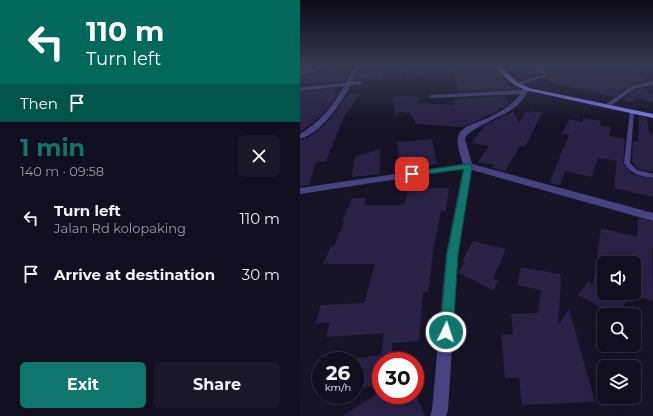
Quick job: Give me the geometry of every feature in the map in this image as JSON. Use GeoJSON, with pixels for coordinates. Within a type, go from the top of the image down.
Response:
{"type":"FeatureCollection","features":[{"type":"Feature","properties":{"kind":"main road"},"geometry":{"type":"LineString","coordinates":[[521,87],[530,87],[609,104],[653,116]]}},
{"type":"Feature","properties":{"kind":"main road"},"geometry":{"type":"LineString","coordinates":[[521,87],[653,113]]}},
{"type":"Feature","properties":{"kind":"street"},"geometry":{"type":"LineString","coordinates":[[300,89],[342,85]]}},
{"type":"Feature","properties":{"kind":"street"},"geometry":{"type":"LineString","coordinates":[[300,136],[314,129],[324,119],[340,100],[347,85]]}},
{"type":"Feature","properties":{"kind":"street"},"geometry":{"type":"LineString","coordinates":[[609,104],[634,87],[642,85]]}},
{"type":"Feature","properties":{"kind":"street"},"geometry":{"type":"LineString","coordinates":[[432,96],[521,87],[520,99],[511,107],[470,128],[462,134],[460,139],[468,166],[452,255],[440,410],[438,416]]}},
{"type":"Feature","properties":{"kind":"street"},"geometry":{"type":"LineString","coordinates":[[300,191],[468,166],[653,217]]}},
{"type":"Feature","properties":{"kind":"lane"},"geometry":{"type":"LineString","coordinates":[[632,110],[628,163],[630,168],[636,173],[653,176]]}},
{"type":"Feature","properties":{"kind":"building"},"geometry":{"type":"Polygon","coordinates":[[[457,85],[509,85],[512,89],[458,92],[457,85]]]}},
{"type":"Feature","properties":{"kind":"building"},"geometry":{"type":"Polygon","coordinates":[[[563,85],[632,85],[614,97],[563,85]]]}},
{"type":"Feature","properties":{"kind":"building"},"geometry":{"type":"Polygon","coordinates":[[[642,88],[653,94],[653,103],[637,97],[631,102],[622,99],[637,89],[642,88]]]}},
{"type":"Feature","properties":{"kind":"building"},"geometry":{"type":"Polygon","coordinates":[[[334,89],[334,93],[338,93],[330,106],[313,123],[300,132],[300,92],[334,89]]]}},
{"type":"Feature","properties":{"kind":"building"},"geometry":{"type":"Polygon","coordinates":[[[348,94],[360,94],[344,117],[326,161],[316,162],[309,185],[300,186],[300,140],[309,137],[324,125],[348,94]]]}},
{"type":"Feature","properties":{"kind":"building"},"geometry":{"type":"Polygon","coordinates":[[[505,96],[509,104],[492,114],[463,127],[416,124],[410,113],[399,112],[395,117],[394,103],[391,97],[420,97],[416,103],[454,105],[454,99],[505,96]]]}},
{"type":"Feature","properties":{"kind":"building"},"geometry":{"type":"Polygon","coordinates":[[[513,111],[519,123],[525,112],[530,113],[531,111],[542,113],[525,147],[520,146],[505,171],[492,168],[494,165],[478,162],[489,146],[471,143],[484,127],[481,127],[513,111]]]}},
{"type":"Feature","properties":{"kind":"building"},"geometry":{"type":"Polygon","coordinates":[[[639,116],[647,118],[649,133],[653,134],[653,172],[638,169],[632,162],[633,141],[638,142],[639,116]]]}},
{"type":"Feature","properties":{"kind":"building"},"geometry":{"type":"Polygon","coordinates":[[[583,118],[601,121],[600,125],[611,127],[609,136],[625,139],[623,164],[632,174],[653,179],[653,197],[614,188],[617,161],[598,158],[592,177],[565,171],[560,185],[549,183],[569,135],[562,134],[569,119],[582,122],[583,118]]]}},
{"type":"Feature","properties":{"kind":"building"},"geometry":{"type":"Polygon","coordinates":[[[432,139],[437,164],[400,171],[397,142],[432,139]]]}},
{"type":"Feature","properties":{"kind":"building"},"geometry":{"type":"Polygon","coordinates":[[[380,149],[380,174],[352,177],[355,157],[380,149]]]}},
{"type":"Feature","properties":{"kind":"building"},"geometry":{"type":"Polygon","coordinates":[[[409,188],[449,188],[446,211],[441,211],[433,252],[428,292],[423,292],[419,341],[392,343],[392,352],[381,352],[384,333],[326,337],[330,322],[315,324],[321,305],[364,303],[375,264],[323,264],[331,246],[334,246],[352,198],[366,198],[364,205],[400,205],[405,203],[409,188]]]}},
{"type":"Feature","properties":{"kind":"building"},"geometry":{"type":"Polygon","coordinates":[[[638,218],[653,222],[653,301],[641,298],[641,256],[597,256],[601,228],[637,237],[638,218]]]}},
{"type":"Feature","properties":{"kind":"building"},"geometry":{"type":"Polygon","coordinates":[[[473,241],[506,249],[493,279],[499,281],[493,290],[458,273],[465,262],[462,261],[473,241]]]}},
{"type":"Feature","properties":{"kind":"building"},"geometry":{"type":"Polygon","coordinates":[[[597,256],[597,300],[627,300],[623,308],[601,308],[578,295],[588,281],[593,285],[597,256]]]}},
{"type":"Feature","properties":{"kind":"building"},"geometry":{"type":"Polygon","coordinates":[[[521,267],[560,274],[558,326],[569,309],[595,402],[522,405],[519,378],[505,378],[501,335],[513,334],[511,314],[538,313],[541,290],[517,285],[521,267]]]}},
{"type":"Feature","properties":{"kind":"building"},"geometry":{"type":"Polygon","coordinates":[[[372,356],[372,386],[364,388],[364,357],[372,356]]]}},
{"type":"Feature","properties":{"kind":"building"},"geometry":{"type":"Polygon","coordinates":[[[372,397],[372,404],[420,404],[425,416],[343,416],[361,404],[364,404],[364,402],[372,397]]]}},
{"type":"Feature","properties":{"kind":"route"},"geometry":{"type":"LineString","coordinates":[[412,174],[468,166],[452,255],[446,332]]}}]}
